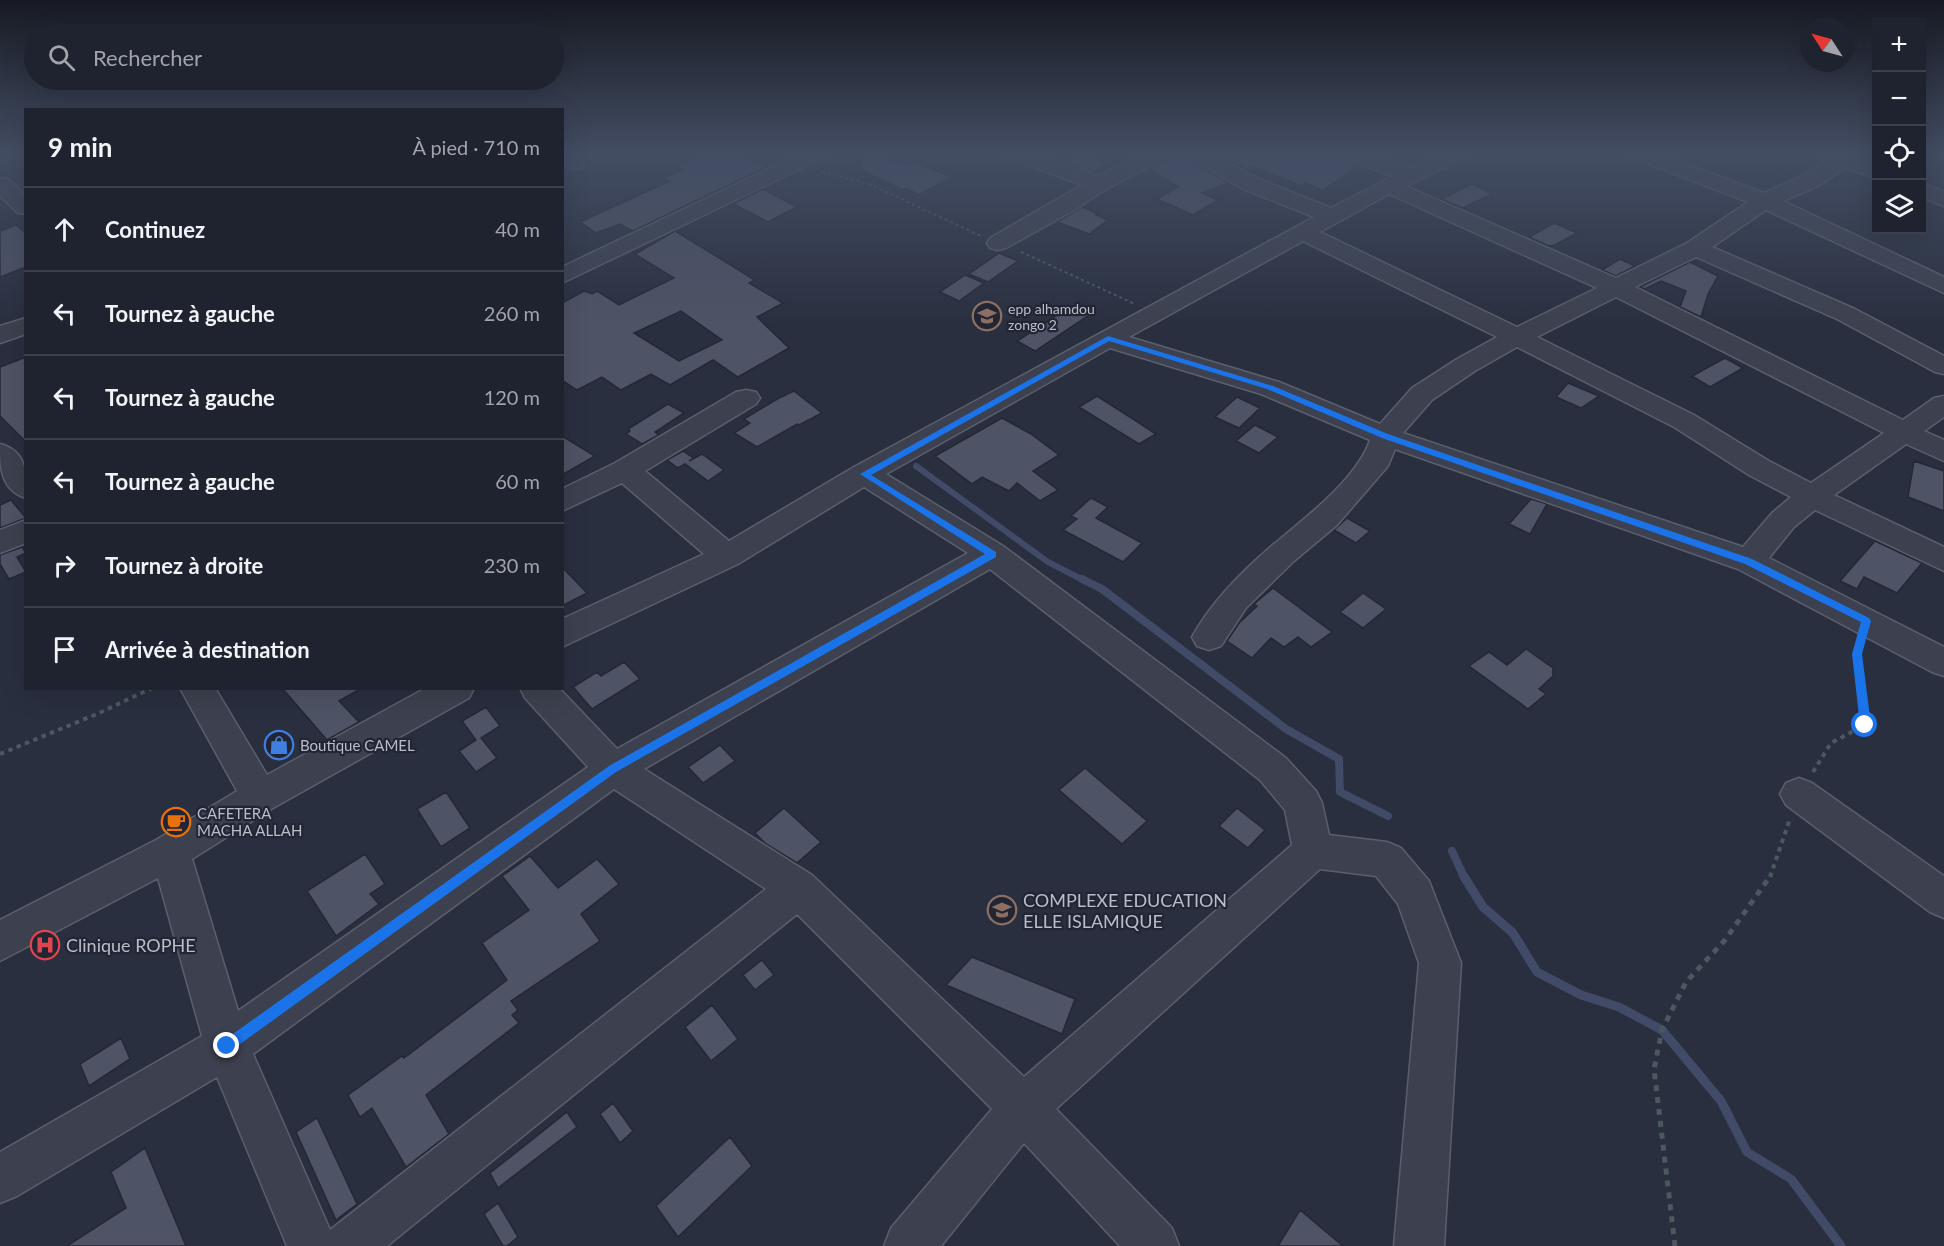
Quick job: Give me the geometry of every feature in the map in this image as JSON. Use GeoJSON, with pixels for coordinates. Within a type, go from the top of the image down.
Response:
{"type":"FeatureCollection","features":[{"type":"Feature","properties":{"kind":"street"},"geometry":{"type":"LineString","coordinates":[[564,275],[699,210]]}},
{"type":"Feature","properties":{"kind":"street"},"geometry":{"type":"LineString","coordinates":[[998,243],[1057,210]]}},
{"type":"Feature","properties":{"kind":"street"},"geometry":{"type":"LineString","coordinates":[[1316,210],[1333,217]]}},
{"type":"Feature","properties":{"kind":"street"},"geometry":{"type":"LineString","coordinates":[[564,633],[727,556],[864,474],[1155,312],[1346,210]]}},
{"type":"Feature","properties":{"kind":"street"},"geometry":{"type":"LineString","coordinates":[[1458,210],[1733,344],[1944,452]]}},
{"type":"Feature","properties":{"kind":"street"},"geometry":{"type":"LineString","coordinates":[[1209,637],[1235,600],[1283,553],[1326,518],[1378,459],[1385,436],[1422,394],[1466,365],[1515,338],[1695,248],[1751,210]]}},
{"type":"Feature","properties":{"kind":"street"},"geometry":{"type":"LineString","coordinates":[[1783,210],[1944,286]]}},
{"type":"Feature","properties":{"kind":"street"},"geometry":{"type":"LineString","coordinates":[[1302,232],[1684,421],[1760,468],[1812,496],[1944,560]]}},
{"type":"Feature","properties":{"kind":"street"},"geometry":{"type":"LineString","coordinates":[[1695,248],[1846,314],[1944,366]]}},
{"type":"Feature","properties":{"kind":"street"},"geometry":{"type":"LineString","coordinates":[[0,335],[24,326]]}},
{"type":"Feature","properties":{"kind":"street"},"geometry":{"type":"LineString","coordinates":[[1108,339],[1270,388],[1385,436],[1749,561],[1944,663]]}},
{"type":"Feature","properties":{"kind":"street"},"geometry":{"type":"LineString","coordinates":[[564,500],[625,470],[746,398]]}},
{"type":"Feature","properties":{"kind":"street"},"geometry":{"type":"LineString","coordinates":[[1749,561],[1783,520],[1812,496],[1944,404]]}},
{"type":"Feature","properties":{"kind":"street"},"geometry":{"type":"LineString","coordinates":[[0,453],[24,485]]}},
{"type":"Feature","properties":{"kind":"street"},"geometry":{"type":"LineString","coordinates":[[625,470],[727,556]]}},
{"type":"Feature","properties":{"kind":"street"},"geometry":{"type":"LineString","coordinates":[[864,474],[992,555],[1273,769],[1303,803],[1313,851]]}},
{"type":"Feature","properties":{"kind":"street"},"geometry":{"type":"LineString","coordinates":[[0,542],[24,532]]}},
{"type":"Feature","properties":{"kind":"street"},"geometry":{"type":"LineString","coordinates":[[0,1179],[227,1046],[613,769],[992,555]]}},
{"type":"Feature","properties":{"kind":"street"},"geometry":{"type":"LineString","coordinates":[[200,690],[260,797]]}},
{"type":"Feature","properties":{"kind":"street"},"geometry":{"type":"LineString","coordinates":[[0,941],[170,852],[260,797],[453,690]]}},
{"type":"Feature","properties":{"kind":"street"},"geometry":{"type":"LineString","coordinates":[[539,690],[613,769],[798,888],[1023,1108],[1154,1246]]}},
{"type":"Feature","properties":{"kind":"street"},"geometry":{"type":"LineString","coordinates":[[1799,794],[1944,899]]}},
{"type":"Feature","properties":{"kind":"street"},"geometry":{"type":"LineString","coordinates":[[909,1246],[1023,1108],[1313,851],[1387,860],[1415,894],[1440,963],[1419,1246]]}},
{"type":"Feature","properties":{"kind":"street"},"geometry":{"type":"LineString","coordinates":[[170,852],[227,1046],[312,1246]]}},
{"type":"Feature","properties":{"kind":"street"},"geometry":{"type":"LineString","coordinates":[[348,1246],[798,888]]}},
{"type":"Feature","properties":{"kind":"path"},"geometry":{"type":"LineString","coordinates":[[926,210],[1155,312]]}},
{"type":"Feature","properties":{"kind":"path"},"geometry":{"type":"LineString","coordinates":[[1675,1246],[1654,1069],[1662,1030],[1686,982],[1725,940],[1770,878],[1799,794],[1831,743],[1865,725],[1857,654],[1866,621]]}},
{"type":"Feature","properties":{"kind":"path"},"geometry":{"type":"LineString","coordinates":[[0,754],[97,714],[148,690]]}},
{"type":"Feature","properties":{"kind":"building"},"geometry":{"type":"Polygon","coordinates":[[[606,210],[676,210],[633,231],[620,224],[596,233],[580,222],[606,210]]]}},
{"type":"Feature","properties":{"kind":"building"},"geometry":{"type":"Polygon","coordinates":[[[745,210],[791,210],[768,222],[745,210]]]}},
{"type":"Feature","properties":{"kind":"building"},"geometry":{"type":"Polygon","coordinates":[[[1077,210],[1089,210],[1108,220],[1089,234],[1057,222],[1077,210]]]}},
{"type":"Feature","properties":{"kind":"building"},"geometry":{"type":"Polygon","coordinates":[[[1182,210],[1201,210],[1193,215],[1182,210]]]}},
{"type":"Feature","properties":{"kind":"building"},"geometry":{"type":"Polygon","coordinates":[[[1554,223],[1577,233],[1549,246],[1529,237],[1554,223]]]}},
{"type":"Feature","properties":{"kind":"building"},"geometry":{"type":"Polygon","coordinates":[[[16,225],[24,231],[24,268],[0,277],[0,231],[16,225]]]}},
{"type":"Feature","properties":{"kind":"building"},"geometry":{"type":"Polygon","coordinates":[[[675,231],[755,280],[749,283],[783,303],[757,317],[789,348],[738,377],[713,360],[670,385],[651,374],[621,390],[602,377],[577,390],[564,381],[564,302],[584,291],[592,294],[597,291],[619,305],[674,278],[635,254],[675,231]],[[681,311],[634,333],[679,361],[722,340],[681,311]]]}},
{"type":"Feature","properties":{"kind":"building"},"geometry":{"type":"Polygon","coordinates":[[[999,253],[1018,261],[988,282],[969,274],[999,253]]]}},
{"type":"Feature","properties":{"kind":"building"},"geometry":{"type":"Polygon","coordinates":[[[1620,259],[1635,266],[1616,276],[1602,270],[1620,259]]]}},
{"type":"Feature","properties":{"kind":"building"},"geometry":{"type":"Polygon","coordinates":[[[1690,262],[1718,276],[1708,294],[1701,317],[1680,307],[1686,291],[1661,281],[1645,289],[1640,287],[1690,262]]]}},
{"type":"Feature","properties":{"kind":"building"},"geometry":{"type":"Polygon","coordinates":[[[965,275],[984,283],[959,301],[940,292],[965,275]]]}},
{"type":"Feature","properties":{"kind":"building"},"geometry":{"type":"Polygon","coordinates":[[[1071,306],[1089,315],[1035,351],[1017,341],[1071,306]]]}},
{"type":"Feature","properties":{"kind":"building"},"geometry":{"type":"Polygon","coordinates":[[[24,358],[24,440],[0,416],[0,367],[24,358]]]}},
{"type":"Feature","properties":{"kind":"building"},"geometry":{"type":"Polygon","coordinates":[[[1725,358],[1743,368],[1710,387],[1692,376],[1725,358]]]}},
{"type":"Feature","properties":{"kind":"building"},"geometry":{"type":"Polygon","coordinates":[[[1568,383],[1599,396],[1581,408],[1556,397],[1568,383]]]}},
{"type":"Feature","properties":{"kind":"building"},"geometry":{"type":"Polygon","coordinates":[[[794,391],[822,413],[797,424],[757,447],[734,433],[750,423],[744,419],[794,391]]]}},
{"type":"Feature","properties":{"kind":"building"},"geometry":{"type":"Polygon","coordinates":[[[1097,396],[1156,434],[1139,444],[1079,407],[1097,396]]]}},
{"type":"Feature","properties":{"kind":"building"},"geometry":{"type":"Polygon","coordinates":[[[1237,397],[1260,408],[1239,428],[1215,417],[1237,397]]]}},
{"type":"Feature","properties":{"kind":"building"},"geometry":{"type":"Polygon","coordinates":[[[668,404],[684,413],[655,432],[659,435],[642,444],[626,434],[630,431],[628,429],[668,404]]]}},
{"type":"Feature","properties":{"kind":"building"},"geometry":{"type":"Polygon","coordinates":[[[1002,418],[1031,434],[1059,455],[1033,471],[1058,490],[1040,501],[1017,483],[1009,491],[982,477],[972,484],[935,456],[1002,418]]]}},
{"type":"Feature","properties":{"kind":"building"},"geometry":{"type":"Polygon","coordinates":[[[1255,425],[1278,437],[1259,453],[1236,441],[1255,425]]]}},
{"type":"Feature","properties":{"kind":"building"},"geometry":{"type":"Polygon","coordinates":[[[564,437],[595,456],[564,474],[564,437]]]}},
{"type":"Feature","properties":{"kind":"building"},"geometry":{"type":"Polygon","coordinates":[[[683,451],[694,458],[689,461],[702,454],[724,470],[708,481],[685,464],[678,468],[667,460],[683,451]]]}},
{"type":"Feature","properties":{"kind":"building"},"geometry":{"type":"Polygon","coordinates":[[[1914,461],[1944,471],[1944,511],[1908,497],[1914,461]]]}},
{"type":"Feature","properties":{"kind":"building"},"geometry":{"type":"Polygon","coordinates":[[[1091,498],[1108,507],[1096,518],[1142,543],[1123,562],[1063,530],[1077,519],[1071,516],[1091,498]]]}},
{"type":"Feature","properties":{"kind":"building"},"geometry":{"type":"Polygon","coordinates":[[[1531,499],[1547,504],[1530,534],[1509,524],[1531,499]]]}},
{"type":"Feature","properties":{"kind":"building"},"geometry":{"type":"Polygon","coordinates":[[[11,500],[24,516],[24,519],[0,528],[0,505],[11,500]]]}},
{"type":"Feature","properties":{"kind":"building"},"geometry":{"type":"Polygon","coordinates":[[[1347,518],[1370,531],[1356,543],[1334,530],[1347,518]]]}},
{"type":"Feature","properties":{"kind":"building"},"geometry":{"type":"Polygon","coordinates":[[[1875,541],[1922,563],[1897,593],[1864,577],[1857,589],[1840,581],[1875,541]]]}},
{"type":"Feature","properties":{"kind":"building"},"geometry":{"type":"Polygon","coordinates":[[[22,547],[24,554],[17,557],[24,573],[9,579],[0,564],[0,555],[22,547]]]}},
{"type":"Feature","properties":{"kind":"building"},"geometry":{"type":"Polygon","coordinates":[[[564,569],[587,593],[564,605],[564,569]]]}},
{"type":"Feature","properties":{"kind":"building"},"geometry":{"type":"Polygon","coordinates":[[[1273,588],[1332,632],[1311,647],[1298,637],[1284,647],[1271,638],[1252,658],[1227,641],[1239,623],[1257,606],[1254,604],[1273,588]]]}},
{"type":"Feature","properties":{"kind":"building"},"geometry":{"type":"Polygon","coordinates":[[[1363,593],[1386,609],[1363,628],[1340,612],[1363,593]]]}},
{"type":"Feature","properties":{"kind":"building"},"geometry":{"type":"Polygon","coordinates":[[[1526,649],[1553,668],[1553,676],[1539,689],[1546,694],[1528,709],[1469,666],[1489,652],[1507,665],[1526,649]]]}},
{"type":"Feature","properties":{"kind":"building"},"geometry":{"type":"Polygon","coordinates":[[[624,662],[640,679],[592,709],[573,687],[597,672],[601,676],[624,662]]]}},
{"type":"Feature","properties":{"kind":"building"},"geometry":{"type":"Polygon","coordinates":[[[284,690],[358,690],[339,701],[359,722],[327,740],[284,690]]]}},
{"type":"Feature","properties":{"kind":"building"},"geometry":{"type":"Polygon","coordinates":[[[486,707],[500,726],[481,738],[497,758],[476,772],[459,751],[476,740],[462,721],[486,707]]]}},
{"type":"Feature","properties":{"kind":"building"},"geometry":{"type":"Polygon","coordinates":[[[720,745],[735,761],[703,783],[688,767],[720,745]]]}},
{"type":"Feature","properties":{"kind":"building"},"geometry":{"type":"Polygon","coordinates":[[[1085,768],[1147,821],[1122,844],[1059,790],[1085,768]]]}},
{"type":"Feature","properties":{"kind":"building"},"geometry":{"type":"Polygon","coordinates":[[[446,792],[470,828],[441,847],[417,809],[446,792]]]}},
{"type":"Feature","properties":{"kind":"building"},"geometry":{"type":"Polygon","coordinates":[[[784,808],[821,842],[797,863],[766,844],[755,833],[784,808]]]}},
{"type":"Feature","properties":{"kind":"building"},"geometry":{"type":"Polygon","coordinates":[[[1237,808],[1265,830],[1248,848],[1219,826],[1237,808]]]}},
{"type":"Feature","properties":{"kind":"building"},"geometry":{"type":"Polygon","coordinates":[[[365,854],[385,884],[370,894],[379,904],[336,936],[307,891],[365,854]]]}},
{"type":"Feature","properties":{"kind":"building"},"geometry":{"type":"Polygon","coordinates":[[[530,856],[558,888],[597,859],[619,884],[581,914],[600,941],[511,1001],[518,1010],[512,1015],[519,1023],[426,1095],[449,1134],[406,1167],[372,1108],[360,1117],[348,1095],[402,1056],[404,1058],[507,980],[482,943],[529,910],[502,876],[530,856]]]}},
{"type":"Feature","properties":{"kind":"building"},"geometry":{"type":"Polygon","coordinates":[[[972,957],[1075,999],[1062,1034],[946,985],[972,957]]]}},
{"type":"Feature","properties":{"kind":"building"},"geometry":{"type":"Polygon","coordinates":[[[762,960],[774,975],[755,990],[743,975],[762,960]]]}},
{"type":"Feature","properties":{"kind":"building"},"geometry":{"type":"Polygon","coordinates":[[[712,1005],[738,1039],[711,1061],[685,1027],[712,1005]]]}},
{"type":"Feature","properties":{"kind":"building"},"geometry":{"type":"Polygon","coordinates":[[[121,1038],[130,1059],[89,1086],[80,1064],[121,1038]]]}},
{"type":"Feature","properties":{"kind":"building"},"geometry":{"type":"Polygon","coordinates":[[[613,1103],[633,1131],[620,1143],[600,1114],[613,1103]]]}},
{"type":"Feature","properties":{"kind":"building"},"geometry":{"type":"Polygon","coordinates":[[[567,1112],[577,1127],[498,1188],[490,1173],[567,1112]]]}},
{"type":"Feature","properties":{"kind":"building"},"geometry":{"type":"Polygon","coordinates":[[[317,1118],[357,1204],[336,1220],[296,1132],[317,1118]]]}},
{"type":"Feature","properties":{"kind":"building"},"geometry":{"type":"Polygon","coordinates":[[[730,1137],[752,1166],[678,1237],[656,1206],[730,1137]]]}},
{"type":"Feature","properties":{"kind":"building"},"geometry":{"type":"Polygon","coordinates":[[[145,1148],[186,1246],[67,1246],[126,1208],[111,1172],[145,1148]]]}},
{"type":"Feature","properties":{"kind":"building"},"geometry":{"type":"Polygon","coordinates":[[[498,1203],[518,1237],[507,1246],[503,1246],[484,1214],[498,1203]]]}},
{"type":"Feature","properties":{"kind":"building"},"geometry":{"type":"Polygon","coordinates":[[[1300,1210],[1343,1246],[1278,1246],[1300,1210]]]}},
{"type":"Feature","properties":{"kind":"waterway"},"geometry":{"type":"LineString","coordinates":[[916,466],[1048,562],[1085,581]]}},
{"type":"Feature","properties":{"kind":"waterway"},"geometry":{"type":"LineString","coordinates":[[1082,579],[1102,589],[1286,729],[1339,759],[1340,792],[1388,816]]}},
{"type":"Feature","properties":{"kind":"waterway"},"geometry":{"type":"LineString","coordinates":[[1452,851],[1463,875]]}},
{"type":"Feature","properties":{"kind":"waterway"},"geometry":{"type":"LineString","coordinates":[[1463,875],[1483,907],[1513,933],[1537,972],[1581,995],[1619,1007],[1662,1030],[1721,1101],[1747,1152],[1791,1179],[1841,1246]]}},
{"type":"Feature","properties":{"kind":"place","name":"epp alhamdou zongo 2"},"geometry":{"type":"Point","coordinates":[987,316]}},
{"type":"Feature","properties":{"kind":"place","name":"Boutique CAMEL"},"geometry":{"type":"Point","coordinates":[279,745]}},
{"type":"Feature","properties":{"kind":"place","name":"CAFETERA MACHA ALLAH"},"geometry":{"type":"Point","coordinates":[176,822]}},
{"type":"Feature","properties":{"kind":"place","name":"COMPLEXE EDUCATION ELLE ISLAMIQUE"},"geometry":{"type":"Point","coordinates":[1002,910]}},
{"type":"Feature","properties":{"kind":"place","name":"Clinique ROPHE"},"geometry":{"type":"Point","coordinates":[45,945]}},
{"type":"Feature","properties":{"kind":"route"},"geometry":{"type":"LineString","coordinates":[[227,1046],[613,769],[992,555],[864,474],[1108,339],[1270,388],[1385,436],[1749,561],[1866,621],[1857,654],[1865,725]]}}]}
